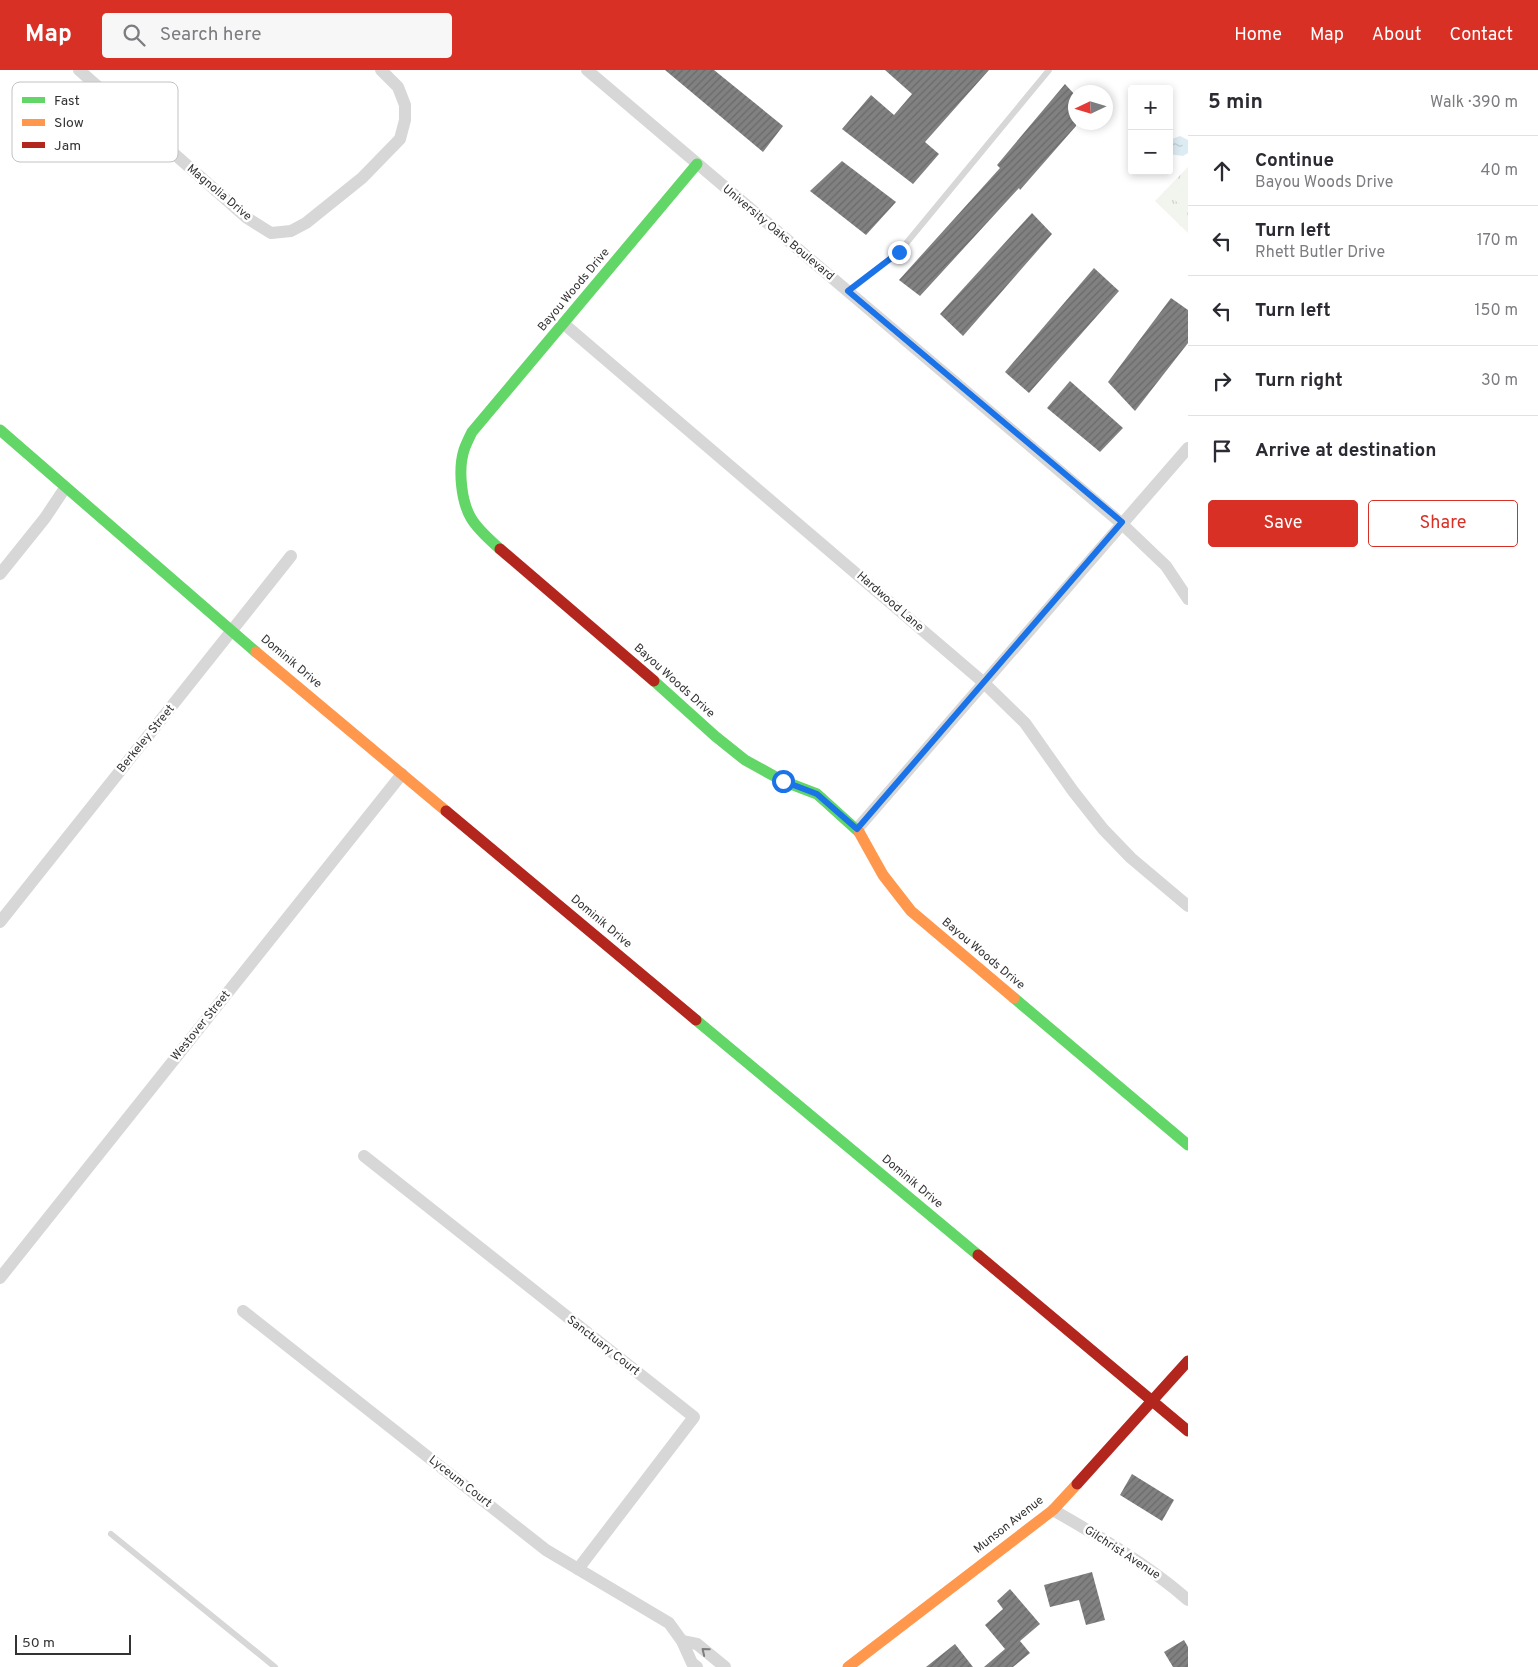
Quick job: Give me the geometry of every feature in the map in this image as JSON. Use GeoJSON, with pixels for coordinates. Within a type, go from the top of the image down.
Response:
{"type":"FeatureCollection","features":[{"type":"Feature","properties":{"kind":"street","name":"Magnolia Drive"},"geometry":{"type":"LineString","coordinates":[[79,70],[93,82]]}},
{"type":"Feature","properties":{"kind":"street","name":"Magnolia Drive"},"geometry":{"type":"LineString","coordinates":[[178,157],[247,218],[271,233],[291,231],[306,223],[362,178],[400,139],[405,120],[405,104],[398,87],[381,70]]}},
{"type":"Feature","properties":{"kind":"street","name":"University Oaks Boulevard"},"geometry":{"type":"LineString","coordinates":[[587,70],[1122,522],[1166,566],[1188,599]]}},
{"type":"Feature","properties":{"kind":"street","name":"Bayou Woods Drive"},"geometry":{"type":"LineString","coordinates":[[697,164],[472,432],[462,456],[461,472],[463,500],[471,518],[487,538],[644,671],[715,736],[745,760],[783,781],[817,794],[857,829],[883,874],[911,911],[1188,1145]]}},
{"type":"Feature","properties":{"kind":"street","name":"Hardwood Lane"},"geometry":{"type":"LineString","coordinates":[[564,324],[983,682],[1025,723],[1073,792],[1102,829],[1131,858],[1188,906]]}},
{"type":"Feature","properties":{"kind":"street","name":"Dominik Drive"},"geometry":{"type":"LineString","coordinates":[[0,430],[232,631],[1188,1431]]}},
{"type":"Feature","properties":{"kind":"street"},"geometry":{"type":"LineString","coordinates":[[857,829],[1188,448]]}},
{"type":"Feature","properties":{"kind":"street"},"geometry":{"type":"LineString","coordinates":[[0,574],[45,518],[65,488]]}},
{"type":"Feature","properties":{"kind":"street","name":"Berkeley Street"},"geometry":{"type":"LineString","coordinates":[[0,922],[291,556]]}},
{"type":"Feature","properties":{"kind":"street","name":"Westover Street"},"geometry":{"type":"LineString","coordinates":[[0,1278],[402,774]]}},
{"type":"Feature","properties":{"kind":"street","name":"Sanctuary Court"},"geometry":{"type":"LineString","coordinates":[[364,1156],[694,1418],[578,1569]]}},
{"type":"Feature","properties":{"kind":"street","name":"Lyceum Court"},"geometry":{"type":"LineString","coordinates":[[243,1311],[546,1550],[669,1623],[682,1641],[692,1662],[697,1667]]}},
{"type":"Feature","properties":{"kind":"street","name":"Munson Avenue"},"geometry":{"type":"LineString","coordinates":[[848,1667],[1052,1510],[1188,1361]]}},
{"type":"Feature","properties":{"kind":"street","name":"Gilchrist Avenue"},"geometry":{"type":"LineString","coordinates":[[1052,1510],[1136,1560],[1188,1600]]}},
{"type":"Feature","properties":{"kind":"street","name":"Lyceum Court"},"geometry":{"type":"LineString","coordinates":[[682,1641],[697,1644],[725,1667]]}},
{"type":"Feature","properties":{"kind":"lane"},"geometry":{"type":"LineString","coordinates":[[848,291],[899,252],[1049,70]]}},
{"type":"Feature","properties":{"kind":"lane"},"geometry":{"type":"LineString","coordinates":[[111,1534],[275,1667]]}},
{"type":"Feature","properties":{"kind":"green space"},"geometry":{"type":"Polygon","coordinates":[[[1188,167],[1188,233],[1155,201],[1188,167]]]}},
{"type":"Feature","properties":{"kind":"green space"},"geometry":{"type":"Polygon","coordinates":[[[1188,175],[1188,213],[1169,194],[1188,175]]]}},
{"type":"Feature","properties":{"kind":"water"},"geometry":{"type":"Polygon","coordinates":[[[1180,136],[1188,140],[1188,153],[1183,156],[1173,155],[1173,139],[1180,136]]]}},
{"type":"Feature","properties":{"kind":"building"},"geometry":{"type":"Polygon","coordinates":[[[665,70],[714,70],[783,126],[763,152],[665,70]]]}},
{"type":"Feature","properties":{"kind":"building"},"geometry":{"type":"Polygon","coordinates":[[[885,70],[989,70],[925,142],[939,154],[913,184],[842,129],[871,95],[894,115],[912,94],[885,70]]]}},
{"type":"Feature","properties":{"kind":"building"},"geometry":{"type":"Polygon","coordinates":[[[1065,84],[1068,87],[1068,130],[1072,130],[1020,190],[1019,188],[920,296],[899,280],[1000,168],[997,165],[1065,84]]]}},
{"type":"Feature","properties":{"kind":"building"},"geometry":{"type":"Polygon","coordinates":[[[842,161],[896,202],[866,235],[810,191],[842,161]]]}},
{"type":"Feature","properties":{"kind":"building"},"geometry":{"type":"Polygon","coordinates":[[[1032,213],[1052,234],[963,336],[940,314],[1032,213]]]}},
{"type":"Feature","properties":{"kind":"building"},"geometry":{"type":"Polygon","coordinates":[[[1094,268],[1119,291],[1029,393],[1005,372],[1094,268]]]}},
{"type":"Feature","properties":{"kind":"building"},"geometry":{"type":"Polygon","coordinates":[[[1171,298],[1188,310],[1188,343],[1135,411],[1108,382],[1171,298]]]}},
{"type":"Feature","properties":{"kind":"building"},"geometry":{"type":"Polygon","coordinates":[[[1070,381],[1123,428],[1100,452],[1047,408],[1070,381]]]}},
{"type":"Feature","properties":{"kind":"building"},"geometry":{"type":"Polygon","coordinates":[[[1132,1474],[1174,1500],[1162,1521],[1120,1495],[1132,1474]]]}},
{"type":"Feature","properties":{"kind":"building"},"geometry":{"type":"Polygon","coordinates":[[[1092,1572],[1105,1620],[1086,1625],[1079,1600],[1050,1607],[1044,1585],[1092,1572]]]}},
{"type":"Feature","properties":{"kind":"building"},"geometry":{"type":"Polygon","coordinates":[[[1010,1589],[1040,1624],[1020,1641],[1030,1653],[1013,1667],[984,1667],[1005,1649],[985,1625],[1003,1609],[997,1601],[1010,1589]]]}},
{"type":"Feature","properties":{"kind":"building"},"geometry":{"type":"Polygon","coordinates":[[[1184,1640],[1188,1647],[1188,1667],[1173,1667],[1164,1652],[1184,1640]]]}},
{"type":"Feature","properties":{"kind":"building"},"geometry":{"type":"Polygon","coordinates":[[[955,1644],[973,1667],[926,1667],[955,1644]]]}},
{"type":"Feature","properties":{"kind":"traffic: fast"},"geometry":{"type":"LineString","coordinates":[[500,549],[484,535],[474,522],[465,503],[461,485],[461,466],[464,450],[472,432],[697,164]]}},
{"type":"Feature","properties":{"kind":"traffic: fast"},"geometry":{"type":"LineString","coordinates":[[0,430],[256,652]]}},
{"type":"Feature","properties":{"kind":"traffic: fast"},"geometry":{"type":"LineString","coordinates":[[654,681],[715,736],[745,760],[783,781],[817,794],[859,832]]}},
{"type":"Feature","properties":{"kind":"traffic: fast"},"geometry":{"type":"LineString","coordinates":[[1014,998],[1188,1145]]}},
{"type":"Feature","properties":{"kind":"traffic: fast"},"geometry":{"type":"LineString","coordinates":[[696,1020],[978,1255]]}},
{"type":"Feature","properties":{"kind":"traffic: slow"},"geometry":{"type":"LineString","coordinates":[[256,652],[446,811]]}},
{"type":"Feature","properties":{"kind":"traffic: slow"},"geometry":{"type":"LineString","coordinates":[[859,832],[883,875],[911,911],[1014,998]]}},
{"type":"Feature","properties":{"kind":"traffic: slow"},"geometry":{"type":"LineString","coordinates":[[848,1667],[1053,1510],[1077,1484]]}},
{"type":"Feature","properties":{"kind":"traffic: jam"},"geometry":{"type":"LineString","coordinates":[[500,549],[654,681]]}},
{"type":"Feature","properties":{"kind":"traffic: jam"},"geometry":{"type":"LineString","coordinates":[[446,811],[696,1020]]}},
{"type":"Feature","properties":{"kind":"traffic: jam"},"geometry":{"type":"LineString","coordinates":[[978,1255],[1188,1431]]}},
{"type":"Feature","properties":{"kind":"traffic: jam"},"geometry":{"type":"LineString","coordinates":[[1077,1484],[1188,1361]]}},
{"type":"Feature","properties":{"kind":"route"},"geometry":{"type":"LineString","coordinates":[[783,781],[817,794],[857,829],[1122,522],[848,291],[899,252]]}}]}
